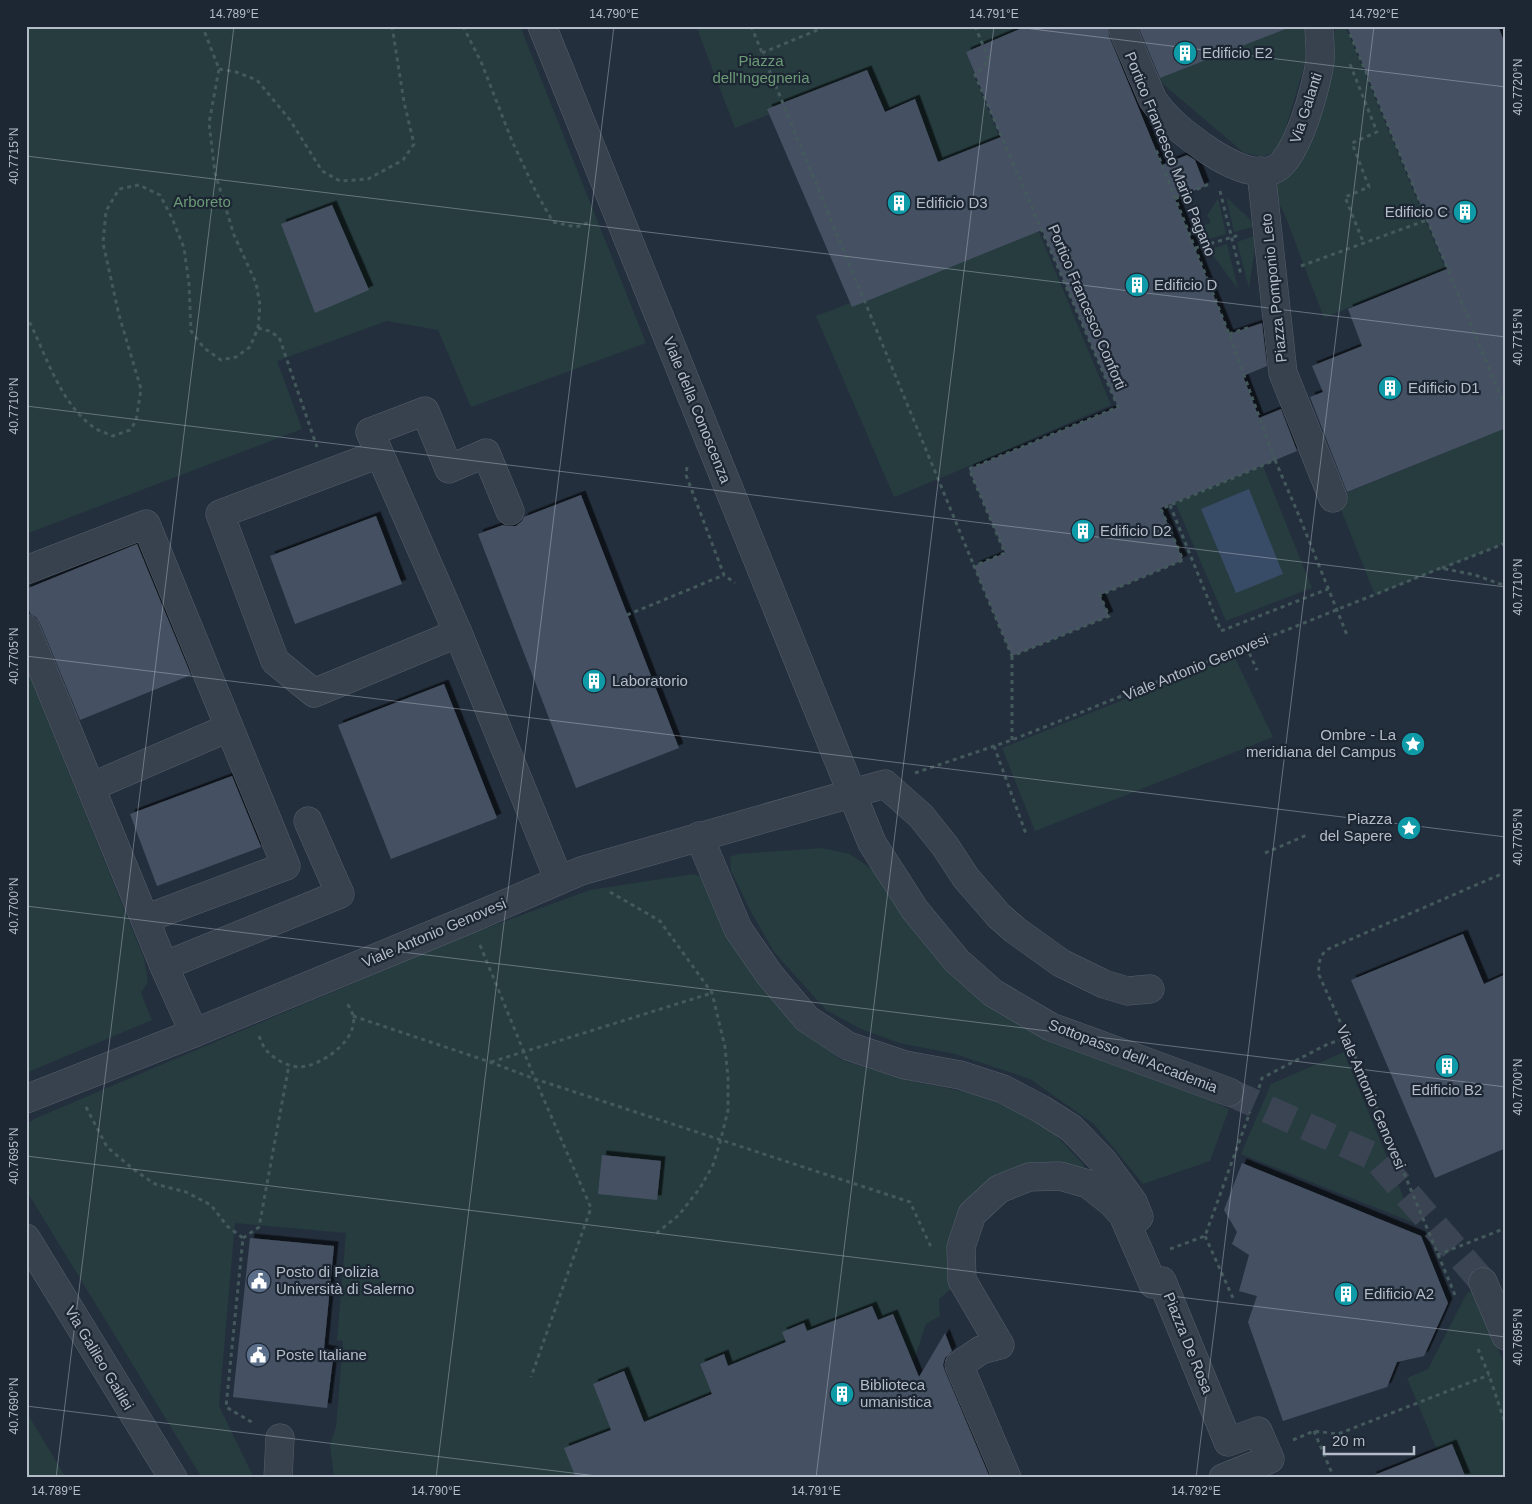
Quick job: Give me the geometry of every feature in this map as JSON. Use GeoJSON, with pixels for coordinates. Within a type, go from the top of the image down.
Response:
{"type":"FeatureCollection","features":[{"type":"Feature","properties":{"kind":"street","name":"Viale della Conoscenza"},"geometry":{"type":"LineString","coordinates":[[542,26],[851,793]]}},
{"type":"Feature","properties":{"kind":"street","name":"Via Galanti"},"geometry":{"type":"LineString","coordinates":[[1262,171],[1274,170],[1281,166],[1298,139],[1309,106],[1320,60],[1319,26]]}},
{"type":"Feature","properties":{"kind":"street"},"geometry":{"type":"LineString","coordinates":[[1123,30],[1153,98],[1172,121],[1192,139],[1215,155],[1246,169],[1262,171]]}},
{"type":"Feature","properties":{"kind":"street","name":"Piazza Pomponio Leto"},"geometry":{"type":"LineString","coordinates":[[1262,171],[1284,373],[1333,498]]}},
{"type":"Feature","properties":{"kind":"street"},"geometry":{"type":"LineString","coordinates":[[510,511],[486,453],[449,469],[425,411],[370,432],[458,633],[570,876]]}},
{"type":"Feature","properties":{"kind":"street"},"geometry":{"type":"LineString","coordinates":[[379,454],[220,514],[275,661],[314,692],[458,633]]}},
{"type":"Feature","properties":{"kind":"street"},"geometry":{"type":"LineString","coordinates":[[26,570],[146,524],[286,866],[145,919]]}},
{"type":"Feature","properties":{"kind":"street"},"geometry":{"type":"LineString","coordinates":[[26,629],[164,966],[194,1033]]}},
{"type":"Feature","properties":{"kind":"street"},"geometry":{"type":"LineString","coordinates":[[91,787],[228,728]]}},
{"type":"Feature","properties":{"kind":"street"},"geometry":{"type":"LineString","coordinates":[[885,784],[921,816],[945,846],[966,878],[999,916],[1015,930],[1061,963],[1104,984],[1127,991],[1150,989]]}},
{"type":"Feature","properties":{"kind":"street","name":"Viale Antonio Genovesi"},"geometry":{"type":"LineString","coordinates":[[26,1099],[194,1033],[570,876],[699,836],[885,784]]}},
{"type":"Feature","properties":{"kind":"street","name":"Sottopasso dell'Accademia"},"geometry":{"type":"LineString","coordinates":[[851,793],[872,843],[915,910],[957,961],[993,994],[1051,1027],[1229,1092]]}},
{"type":"Feature","properties":{"kind":"street"},"geometry":{"type":"LineString","coordinates":[[164,966],[340,894],[308,821]]}},
{"type":"Feature","properties":{"kind":"street"},"geometry":{"type":"LineString","coordinates":[[699,836],[738,929],[769,974],[807,1019],[848,1046],[905,1065],[960,1075],[1003,1089],[1072,1128],[1103,1162],[1133,1202],[1155,1255]]}},
{"type":"Feature","properties":{"kind":"street","name":"Piazza De Rosa"},"geometry":{"type":"LineString","coordinates":[[1007,1478],[959,1365],[981,1350],[1000,1345],[962,1280],[962,1247],[972,1214],[998,1189],[1028,1177],[1060,1176],[1088,1184],[1124,1215],[1153,1284],[1162,1281],[1228,1442],[1258,1431],[1266,1450]]}},
{"type":"Feature","properties":{"kind":"street","name":"Via Galileo Galilei"},"geometry":{"type":"LineString","coordinates":[[26,1238],[172,1478]]}},
{"type":"Feature","properties":{"kind":"street"},"geometry":{"type":"LineString","coordinates":[[1483,1282],[1506,1336]]}},
{"type":"Feature","properties":{"kind":"street"},"geometry":{"type":"LineString","coordinates":[[278,1478],[280,1438]]}},
{"type":"Feature","properties":{"kind":"street"},"geometry":{"type":"LineString","coordinates":[[1223,1478],[1270,1459],[1266,1450]]}},
{"type":"Feature","properties":{"kind":"path"},"geometry":{"type":"LineString","coordinates":[[26,315],[38,337],[59,386],[78,414],[98,430],[113,436],[130,430],[136,421],[141,389],[119,315],[103,243],[106,212],[119,189],[139,186],[160,195],[184,248],[189,284],[191,331],[204,348],[221,360],[236,357],[250,347],[258,328],[260,306],[256,283],[234,235],[215,173],[209,123],[219,69],[204,26]]}},
{"type":"Feature","properties":{"kind":"path"},"geometry":{"type":"LineString","coordinates":[[219,69],[236,72],[257,80],[290,120],[322,171],[340,181],[368,179],[403,160],[414,144],[404,102],[392,26]]}},
{"type":"Feature","properties":{"kind":"path"},"geometry":{"type":"LineString","coordinates":[[463,26],[482,64],[516,150],[536,192],[554,222],[576,227],[617,212]]}},
{"type":"Feature","properties":{"kind":"path"},"geometry":{"type":"LineString","coordinates":[[751,26],[1012,656],[1012,740]]}},
{"type":"Feature","properties":{"kind":"path"},"geometry":{"type":"LineString","coordinates":[[762,53],[827,26]]}},
{"type":"Feature","properties":{"kind":"path","name":"Portico Francesco Conforti"},"geometry":{"type":"LineString","coordinates":[[974,566],[1005,553],[969,469],[1118,407],[974,75],[989,60],[975,26]]}},
{"type":"Feature","properties":{"kind":"path"},"geometry":{"type":"LineString","coordinates":[[1504,26],[1506,32]]}},
{"type":"Feature","properties":{"kind":"path"},"geometry":{"type":"LineString","coordinates":[[1348,30],[1506,408]]}},
{"type":"Feature","properties":{"kind":"path"},"geometry":{"type":"LineString","coordinates":[[1349,62],[1377,132],[1352,143],[1369,187],[1345,197],[1364,244]]}},
{"type":"Feature","properties":{"kind":"path","name":"Portico Francesco Mario Pagano"},"geometry":{"type":"LineString","coordinates":[[1154,146],[1195,248],[1275,460],[1347,635]]}},
{"type":"Feature","properties":{"kind":"path"},"geometry":{"type":"LineString","coordinates":[[1220,190],[1243,281]]}},
{"type":"Feature","properties":{"kind":"path"},"geometry":{"type":"LineString","coordinates":[[1273,276],[1427,220]]}},
{"type":"Feature","properties":{"kind":"path"},"geometry":{"type":"LineString","coordinates":[[1195,248],[1267,226]]}},
{"type":"Feature","properties":{"kind":"path"},"geometry":{"type":"LineString","coordinates":[[1228,334],[1254,325]]}},
{"type":"Feature","properties":{"kind":"path"},"geometry":{"type":"LineString","coordinates":[[258,328],[269,331],[279,337],[326,474]]}},
{"type":"Feature","properties":{"kind":"path"},"geometry":{"type":"LineString","coordinates":[[1012,656],[1109,616],[1100,595],[1183,560],[1161,508],[1275,460]]}},
{"type":"Feature","properties":{"kind":"path"},"geometry":{"type":"LineString","coordinates":[[1170,505],[1221,631],[1328,589]]}},
{"type":"Feature","properties":{"kind":"path","name":"Viale Antonio Genovesi"},"geometry":{"type":"LineString","coordinates":[[885,784],[1012,740],[1506,543]]}},
{"type":"Feature","properties":{"kind":"path"},"geometry":{"type":"LineString","coordinates":[[1441,568],[1475,575],[1506,586]]}},
{"type":"Feature","properties":{"kind":"path"},"geometry":{"type":"LineString","coordinates":[[627,614],[724,575]]}},
{"type":"Feature","properties":{"kind":"path"},"geometry":{"type":"LineString","coordinates":[[1246,646],[1257,670]]}},
{"type":"Feature","properties":{"kind":"path"},"geometry":{"type":"LineString","coordinates":[[994,746],[1026,834]]}},
{"type":"Feature","properties":{"kind":"path"},"geometry":{"type":"LineString","coordinates":[[1265,853],[1307,835]]}},
{"type":"Feature","properties":{"kind":"path","name":"Viale Antonio Genovesi"},"geometry":{"type":"LineString","coordinates":[[1455,1296],[1347,1037],[1319,976],[1318,968],[1322,955],[1326,950],[1506,872]]}},
{"type":"Feature","properties":{"kind":"path"},"geometry":{"type":"LineString","coordinates":[[570,876],[615,896],[660,920],[712,993],[725,1046],[728,1110],[722,1139],[713,1165],[700,1188],[679,1215],[653,1236]]}},
{"type":"Feature","properties":{"kind":"path"},"geometry":{"type":"LineString","coordinates":[[470,919],[534,1079],[591,1208],[531,1377]]}},
{"type":"Feature","properties":{"kind":"path"},"geometry":{"type":"LineString","coordinates":[[246,1011],[266,1050],[276,1059],[289,1066],[309,1066],[336,1052],[348,1037],[352,1026],[353,1016],[333,975]]}},
{"type":"Feature","properties":{"kind":"path"},"geometry":{"type":"LineString","coordinates":[[490,1062],[712,993]]}},
{"type":"Feature","properties":{"kind":"path"},"geometry":{"type":"LineString","coordinates":[[353,1016],[490,1062],[534,1079],[910,1202],[935,1254]]}},
{"type":"Feature","properties":{"kind":"path"},"geometry":{"type":"LineString","coordinates":[[1256,1097],[1262,1078],[1326,1045],[1347,1037]]}},
{"type":"Feature","properties":{"kind":"path"},"geometry":{"type":"LineString","coordinates":[[280,1438],[226,1407],[243,1238],[259,1227],[289,1066]]}},
{"type":"Feature","properties":{"kind":"path"},"geometry":{"type":"LineString","coordinates":[[72,1082],[107,1147],[133,1169],[155,1184],[186,1192],[211,1205],[227,1226],[243,1238]]}},
{"type":"Feature","properties":{"kind":"path"},"geometry":{"type":"LineString","coordinates":[[1233,1298],[1204,1236],[1252,1106]]}},
{"type":"Feature","properties":{"kind":"path"},"geometry":{"type":"LineString","coordinates":[[1437,1255],[1506,1228]]}},
{"type":"Feature","properties":{"kind":"path"},"geometry":{"type":"LineString","coordinates":[[1155,1255],[1204,1236]]}},
{"type":"Feature","properties":{"kind":"path"},"geometry":{"type":"LineString","coordinates":[[1478,1348],[1506,1426]]}},
{"type":"Feature","properties":{"kind":"path"},"geometry":{"type":"LineString","coordinates":[[1266,1450],[1314,1431],[1338,1434],[1489,1375]]}},
{"type":"Feature","properties":{"kind":"path"},"geometry":{"type":"LineString","coordinates":[[1314,1431],[1334,1478]]}},
{"type":"Feature","properties":{"kind":"green space","name":"Arboreto"},"geometry":{"type":"Polygon","coordinates":[[[26,26],[520,26],[646,343],[471,407],[438,330],[387,321],[277,361],[302,429],[26,534],[26,26]]]}},
{"type":"Feature","properties":{"kind":"green space","name":"Piazza dell'Ingegneria"},"geometry":{"type":"Polygon","coordinates":[[[696,26],[1027,26],[966,52],[974,76],[1111,405],[894,497],[816,316],[1007,244],[969,150],[938,162],[915,99],[885,110],[870,74],[735,128],[696,26]]]}},
{"type":"Feature","properties":{"kind":"green space"},"geometry":{"type":"Polygon","coordinates":[[[1291,26],[1310,26],[1308,53],[1281,144],[1268,155],[1255,156],[1243,152],[1157,79],[1291,26]]]}},
{"type":"Feature","properties":{"kind":"green space"},"geometry":{"type":"Polygon","coordinates":[[[1336,26],[1345,26],[1472,333],[1445,343],[1418,279],[1324,318],[1285,215],[1276,198],[1276,189],[1278,180],[1329,59],[1336,26]]]}},
{"type":"Feature","properties":{"kind":"green space"},"geometry":{"type":"Polygon","coordinates":[[[1226,197],[1257,226],[1234,232],[1226,197]]]}},
{"type":"Feature","properties":{"kind":"green space"},"geometry":{"type":"Polygon","coordinates":[[[1218,198],[1226,234],[1206,240],[1202,226],[1210,223],[1207,216],[1218,198]]]}},
{"type":"Feature","properties":{"kind":"green space"},"geometry":{"type":"Polygon","coordinates":[[[1257,235],[1249,288],[1237,242],[1257,235]]]}},
{"type":"Feature","properties":{"kind":"green space"},"geometry":{"type":"Polygon","coordinates":[[[1227,244],[1238,289],[1209,250],[1227,244]]]}},
{"type":"Feature","properties":{"kind":"green space"},"geometry":{"type":"Polygon","coordinates":[[[1506,409],[1506,543],[1375,595],[1336,497],[1480,438],[1506,409]]]}},
{"type":"Feature","properties":{"kind":"green space"},"geometry":{"type":"Polygon","coordinates":[[[1263,466],[1312,588],[1226,621],[1175,502],[1263,466]]]}},
{"type":"Feature","properties":{"kind":"green space"},"geometry":{"type":"Polygon","coordinates":[[[1234,656],[1273,737],[1035,831],[1002,748],[1234,656]]]}},
{"type":"Feature","properties":{"kind":"green space"},"geometry":{"type":"Polygon","coordinates":[[[26,667],[144,958],[148,982],[141,993],[152,1020],[26,1073],[26,667]]]}},
{"type":"Feature","properties":{"kind":"green space"},"geometry":{"type":"Polygon","coordinates":[[[821,848],[850,854],[876,872],[959,979],[1229,1109],[1210,1161],[1143,1184],[1094,1124],[1030,1079],[955,1054],[899,1043],[861,1029],[826,1010],[774,952],[731,871],[730,857],[738,854],[821,848]]]}},
{"type":"Feature","properties":{"kind":"green space"},"geometry":{"type":"Polygon","coordinates":[[[693,874],[701,876],[720,919],[749,970],[794,1024],[841,1060],[906,1080],[971,1093],[1009,1107],[1048,1127],[1083,1164],[1088,1184],[1060,1176],[972,1214],[962,1280],[939,1299],[940,1316],[926,1324],[913,1363],[894,1315],[878,1320],[872,1306],[777,1346],[782,1359],[737,1362],[728,1366],[723,1354],[700,1364],[726,1430],[685,1405],[644,1422],[624,1371],[593,1384],[611,1430],[565,1448],[576,1478],[334,1478],[330,1445],[336,1427],[343,1341],[337,1340],[346,1233],[235,1223],[219,1406],[254,1478],[202,1478],[26,1190],[26,1125],[34,1119],[462,937],[590,890],[693,874]]]}},
{"type":"Feature","properties":{"kind":"green space"},"geometry":{"type":"Polygon","coordinates":[[[1344,1052],[1414,1223],[1241,1154],[1271,1084],[1344,1052]]]}},
{"type":"Feature","properties":{"kind":"green space"},"geometry":{"type":"Polygon","coordinates":[[[1473,1290],[1506,1368],[1506,1478],[1466,1478],[1452,1445],[1437,1450],[1407,1378],[1428,1369],[1467,1293],[1473,1290]]]}},
{"type":"Feature","properties":{"kind":"green space"},"geometry":{"type":"Polygon","coordinates":[[[26,1411],[66,1478],[26,1478],[26,1411]]]}},
{"type":"Feature","properties":{"kind":"water"},"geometry":{"type":"Polygon","coordinates":[[[1249,489],[1283,574],[1236,593],[1201,509],[1249,489]]]}},
{"type":"Feature","properties":{"kind":"building"},"geometry":{"type":"Polygon","coordinates":[[[1027,26],[1108,26],[1109,36],[1162,165],[1187,155],[1195,160],[1205,186],[1175,199],[1229,334],[1262,323],[1267,366],[1243,376],[1259,418],[1281,409],[1297,451],[1161,508],[1183,560],[1100,595],[1109,616],[1012,656],[974,566],[1005,553],[969,469],[1118,407],[1042,230],[852,307],[767,109],[867,70],[885,112],[915,99],[938,162],[1001,137],[966,52],[1027,26]]]}},
{"type":"Feature","properties":{"kind":"building","name":"Edificio E2"},"geometry":{"type":"Polygon","coordinates":[[[1138,26],[1288,26],[1288,28],[1160,78],[1138,26]]]}},
{"type":"Feature","properties":{"kind":"building"},"geometry":{"type":"Polygon","coordinates":[[[1347,26],[1498,26],[1506,46],[1506,428],[1347,492],[1310,397],[1323,392],[1312,366],[1362,346],[1348,309],[1447,269],[1347,26]]]}},
{"type":"Feature","properties":{"kind":"building"},"geometry":{"type":"Polygon","coordinates":[[[332,205],[369,290],[315,313],[281,224],[332,205]]]}},
{"type":"Feature","properties":{"kind":"building","name":"Laboratorio"},"geometry":{"type":"Polygon","coordinates":[[[581,495],[679,748],[576,788],[478,534],[503,525],[516,526],[524,517],[581,495]]]}},
{"type":"Feature","properties":{"kind":"building"},"geometry":{"type":"Polygon","coordinates":[[[376,516],[402,584],[295,624],[270,556],[376,516]]]}},
{"type":"Feature","properties":{"kind":"building"},"geometry":{"type":"Polygon","coordinates":[[[137,544],[191,675],[80,720],[40,623],[36,617],[31,615],[26,602],[26,589],[137,544]]]}},
{"type":"Feature","properties":{"kind":"building"},"geometry":{"type":"Polygon","coordinates":[[[444,684],[497,818],[391,859],[338,725],[444,684]]]}},
{"type":"Feature","properties":{"kind":"building"},"geometry":{"type":"Polygon","coordinates":[[[232,776],[261,847],[157,886],[130,814],[232,776]]]}},
{"type":"Feature","properties":{"kind":"building","name":"Edificio B2"},"geometry":{"type":"Polygon","coordinates":[[[1463,934],[1484,984],[1506,974],[1506,1148],[1435,1178],[1351,980],[1463,934]]]}},
{"type":"Feature","properties":{"kind":"building"},"geometry":{"type":"Polygon","coordinates":[[[602,1155],[661,1161],[657,1200],[598,1194],[602,1155]]]}},
{"type":"Feature","properties":{"kind":"building","name":"Edificio A2"},"geometry":{"type":"Polygon","coordinates":[[[1242,1163],[1421,1236],[1448,1303],[1424,1356],[1397,1362],[1387,1387],[1283,1421],[1248,1322],[1257,1296],[1239,1291],[1249,1255],[1232,1244],[1237,1232],[1224,1210],[1242,1163]]]}},
{"type":"Feature","properties":{"kind":"building"},"geometry":{"type":"Polygon","coordinates":[[[250,1238],[334,1246],[324,1349],[334,1351],[327,1408],[233,1397],[250,1238]]]}},
{"type":"Feature","properties":{"kind":"building","name":"Biblioteca umanistica"},"geometry":{"type":"Polygon","coordinates":[[[872,1306],[878,1320],[893,1314],[919,1377],[945,1333],[952,1351],[945,1358],[943,1365],[990,1478],[576,1478],[564,1448],[611,1430],[593,1384],[624,1371],[644,1422],[712,1394],[700,1364],[724,1354],[728,1366],[786,1342],[782,1332],[804,1323],[807,1331],[872,1306]]]}},
{"type":"Feature","properties":{"kind":"building"},"geometry":{"type":"Polygon","coordinates":[[[1452,1444],[1466,1478],[1372,1478],[1372,1476],[1452,1444]]]}},
{"type":"Feature","properties":{"kind":"tunnel"},"geometry":{"type":"LineString","coordinates":[[1229,1092],[1375,1157],[1483,1282]]}},
{"type":"Feature","properties":{"kind":"place","name":"Edificio E2"},"geometry":{"type":"Point","coordinates":[1185,53]}},
{"type":"Feature","properties":{"kind":"place","name":"Edificio D3"},"geometry":{"type":"Point","coordinates":[899,203]}},
{"type":"Feature","properties":{"kind":"place","name":"Edificio C"},"geometry":{"type":"Point","coordinates":[1465,212]}},
{"type":"Feature","properties":{"kind":"place","name":"Edificio D"},"geometry":{"type":"Point","coordinates":[1137,285]}},
{"type":"Feature","properties":{"kind":"place","name":"Edificio D1"},"geometry":{"type":"Point","coordinates":[1390,388]}},
{"type":"Feature","properties":{"kind":"place","name":"Edificio D2"},"geometry":{"type":"Point","coordinates":[1083,531]}},
{"type":"Feature","properties":{"kind":"place","name":"Laboratorio"},"geometry":{"type":"Point","coordinates":[594,681]}},
{"type":"Feature","properties":{"kind":"place","name":"Ombre - La meridiana del Campus"},"geometry":{"type":"Point","coordinates":[1413,744]}},
{"type":"Feature","properties":{"kind":"place","name":"Piazza del Sapere"},"geometry":{"type":"Point","coordinates":[1409,828]}},
{"type":"Feature","properties":{"kind":"place","name":"Edificio B2"},"geometry":{"type":"Point","coordinates":[1447,1066]}},
{"type":"Feature","properties":{"kind":"place","name":"Posto di Polizia Università di Salerno"},"geometry":{"type":"Point","coordinates":[259,1281]}},
{"type":"Feature","properties":{"kind":"place","name":"Edificio A2"},"geometry":{"type":"Point","coordinates":[1346,1294]}},
{"type":"Feature","properties":{"kind":"place","name":"Poste Italiane"},"geometry":{"type":"Point","coordinates":[258,1355]}},
{"type":"Feature","properties":{"kind":"place","name":"Biblioteca umanistica"},"geometry":{"type":"Point","coordinates":[842,1394]}}]}
